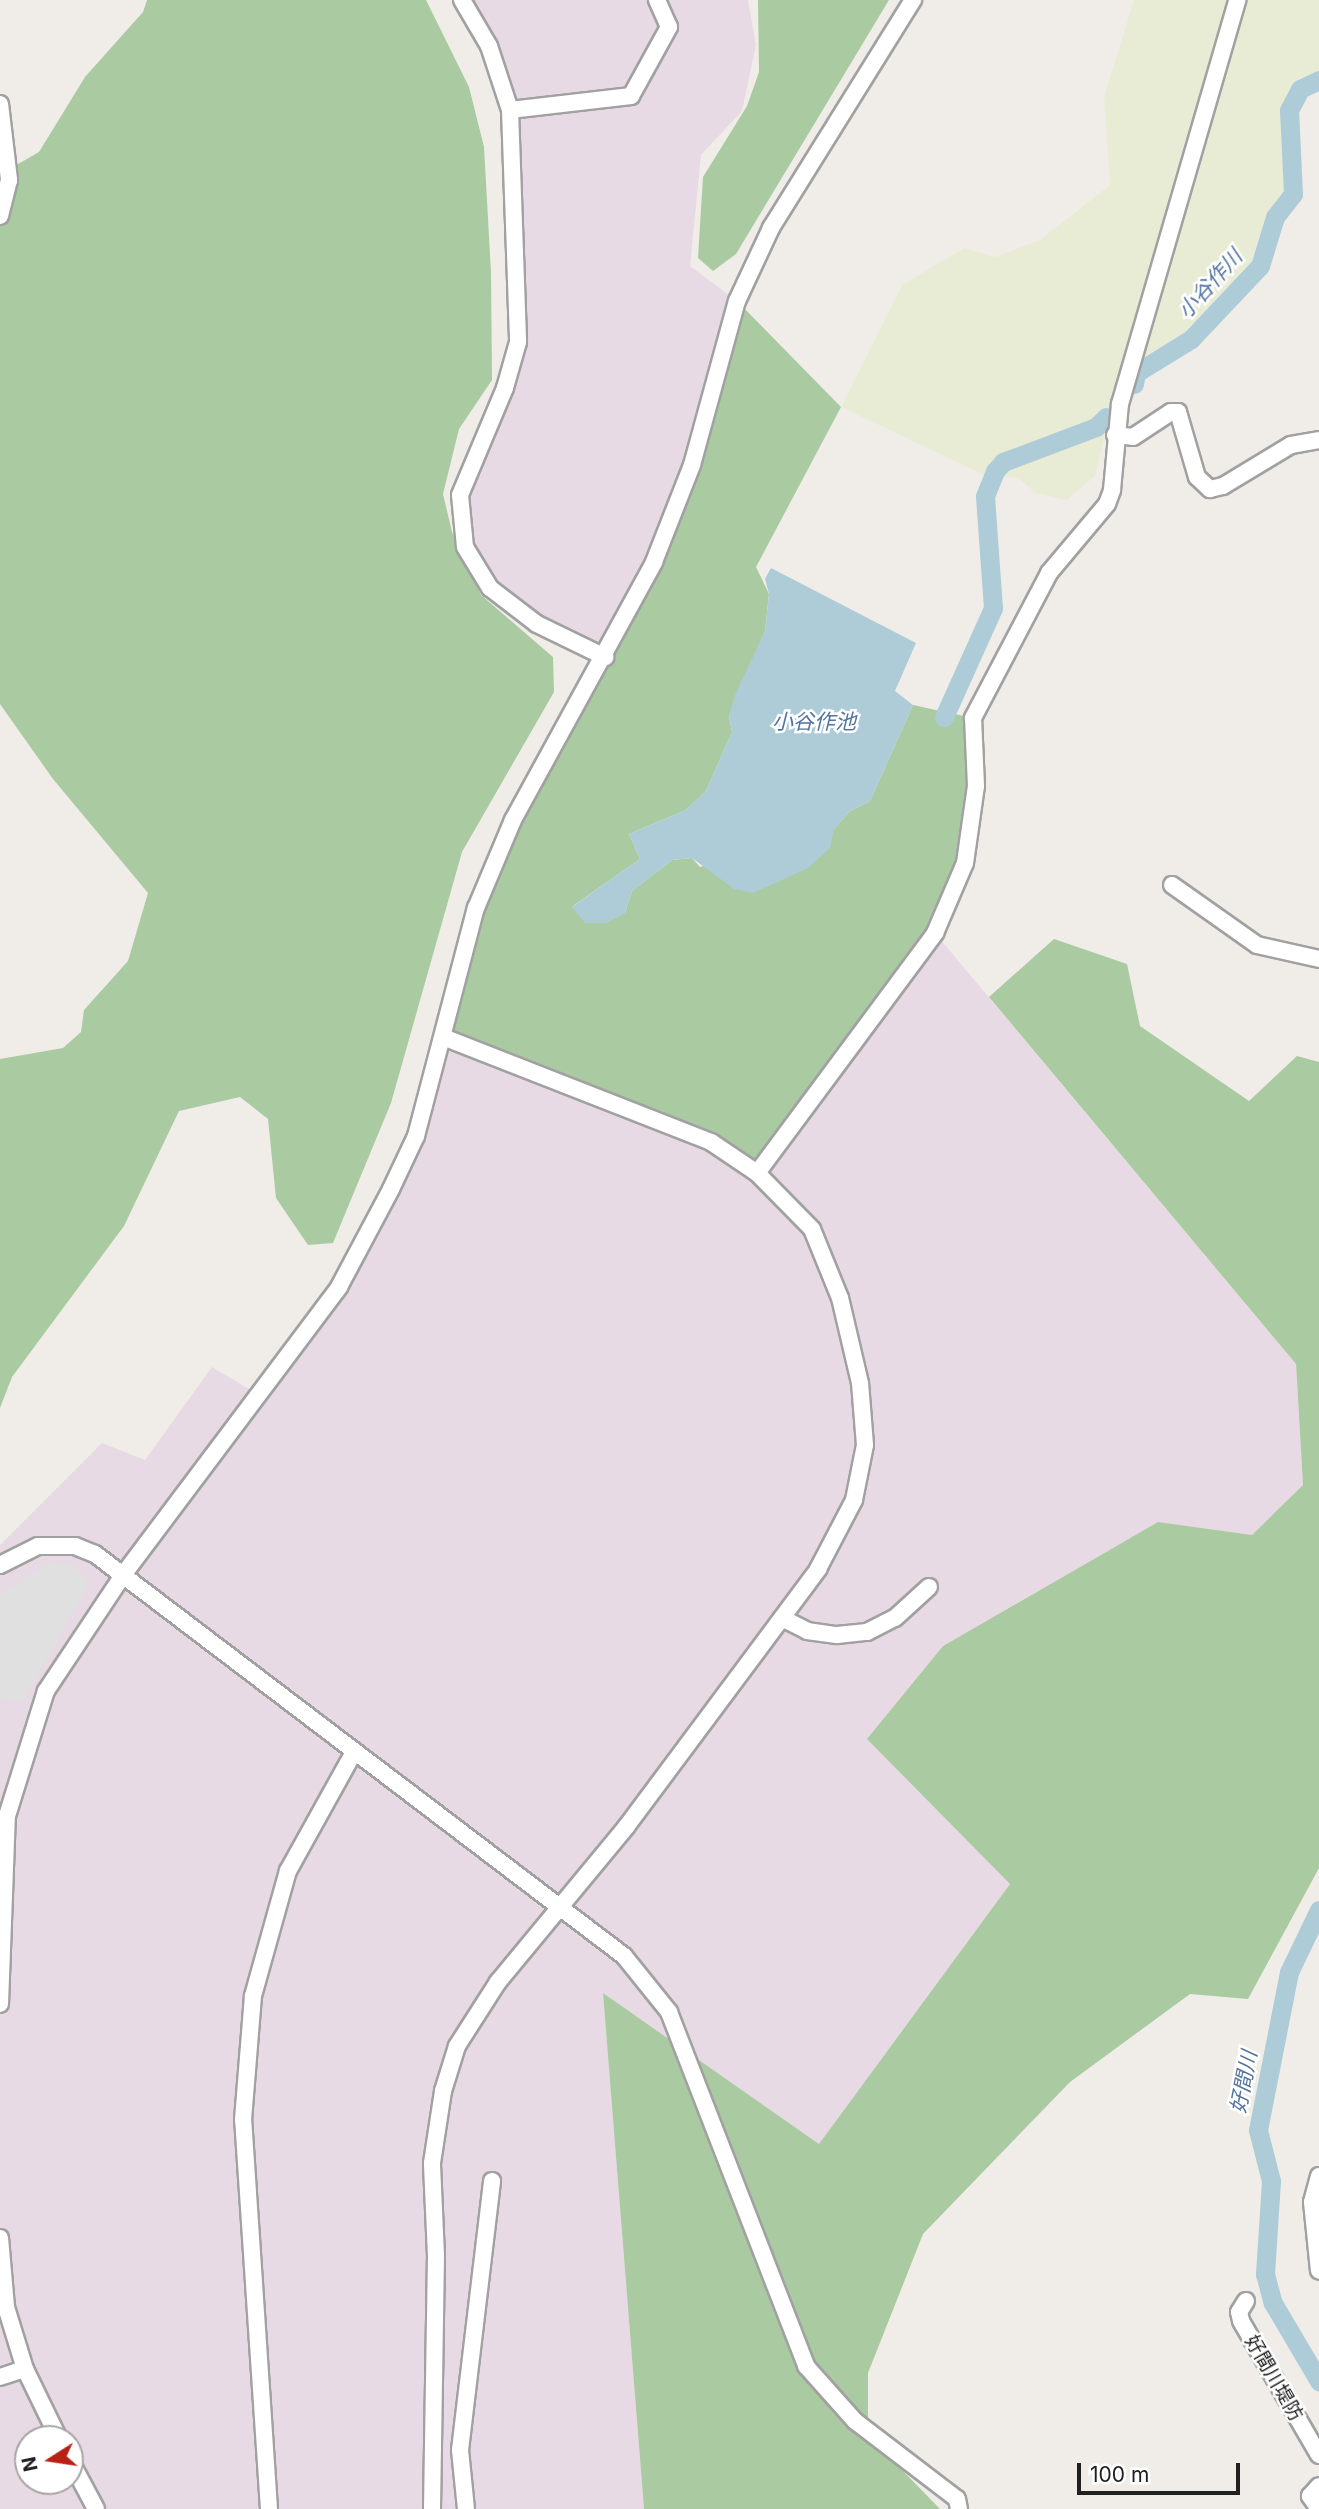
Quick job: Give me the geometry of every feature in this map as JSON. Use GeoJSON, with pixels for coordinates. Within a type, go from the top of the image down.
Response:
{"type":"FeatureCollection","features":[{"type":"Feature","properties":{"kind":"street"},"geometry":{"type":"LineString","coordinates":[[463,0],[489,46],[510,110],[518,342],[505,388],[460,495],[465,547],[490,588],[537,624],[605,657]]}},
{"type":"Feature","properties":{"kind":"street"},"geometry":{"type":"LineString","coordinates":[[510,110],[631,96],[669,27],[657,0]]}},
{"type":"Feature","properties":{"kind":"street"},"geometry":{"type":"LineString","coordinates":[[0,2004],[6,1816],[46,1691],[123,1574],[339,1287],[416,1136],[445,1038],[481,895],[513,820],[605,657],[654,562],[692,465],[714,378],[748,277],[771,228],[913,0]]}},
{"type":"Feature","properties":{"kind":"street"},"geometry":{"type":"LineString","coordinates":[[757,1173],[935,933],[965,863],[976,786],[973,719],[1049,573],[1107,504],[1116,472],[1115,435],[1144,310],[1237,0]]}},
{"type":"Feature","properties":{"kind":"street"},"geometry":{"type":"LineString","coordinates":[[0,104],[9,180],[0,216]]}},
{"type":"Feature","properties":{"kind":"street"},"geometry":{"type":"LineString","coordinates":[[1115,435],[1133,437],[1171,412],[1178,412],[1197,477],[1210,489],[1223,486],[1291,445],[1319,440]]}},
{"type":"Feature","properties":{"kind":"street"},"geometry":{"type":"LineString","coordinates":[[1172,885],[1257,945],[1319,959]]}},
{"type":"Feature","properties":{"kind":"street"},"geometry":{"type":"LineString","coordinates":[[432,2509],[436,2256],[432,2163],[443,2091],[457,2046],[498,1982],[626,1827],[818,1569],[854,1500],[865,1445],[860,1383],[840,1298],[813,1229],[757,1173],[711,1142],[445,1038]]}},
{"type":"Feature","properties":{"kind":"street"},"geometry":{"type":"LineString","coordinates":[[0,1565],[38,1546],[66,1545],[95,1554],[558,1909],[624,1956],[668,2012],[806,2366],[855,2421],[957,2499],[959,2509]]}},
{"type":"Feature","properties":{"kind":"street"},"geometry":{"type":"LineString","coordinates":[[782,1618],[807,1631],[837,1635],[867,1632],[895,1618],[929,1587]]}},
{"type":"Feature","properties":{"kind":"street"},"geometry":{"type":"LineString","coordinates":[[269,2509],[243,2120],[253,1996],[288,1871],[354,1752]]}},
{"type":"Feature","properties":{"kind":"street"},"geometry":{"type":"LineString","coordinates":[[1318,2264],[1312,2202],[1319,2176]]}},
{"type":"Feature","properties":{"kind":"street"},"geometry":{"type":"LineString","coordinates":[[466,2509],[460,2451],[492,2181]]}},
{"type":"Feature","properties":{"kind":"street"},"geometry":{"type":"LineString","coordinates":[[0,2238],[6,2307],[25,2369],[52,2425]]}},
{"type":"Feature","properties":{"kind":"street","name":"好間川堤防"},"geometry":{"type":"LineString","coordinates":[[1246,2301],[1238,2312],[1241,2321],[1319,2455]]}},
{"type":"Feature","properties":{"kind":"street"},"geometry":{"type":"LineString","coordinates":[[0,2378],[25,2369]]}},
{"type":"Feature","properties":{"kind":"street"},"geometry":{"type":"LineString","coordinates":[[432,2450],[460,2451]]}},
{"type":"Feature","properties":{"kind":"street"},"geometry":{"type":"LineString","coordinates":[[84,2486],[96,2509]]}},
{"type":"Feature","properties":{"kind":"shaded area"},"geometry":{"type":"Polygon","coordinates":[[[462,0],[748,0],[756,45],[742,111],[701,155],[690,266],[737,301],[692,465],[605,657],[490,588],[465,547],[460,495],[518,342],[510,110],[462,0]]]}},
{"type":"Feature","properties":{"kind":"shaded area"},"geometry":{"type":"Polygon","coordinates":[[[935,933],[1296,1364],[1303,1485],[1252,1535],[1158,1522],[943,1646],[868,1739],[1010,1884],[819,2144],[603,1993],[644,2509],[0,2509],[0,1545],[102,1443],[145,1460],[212,1367],[259,1395],[391,1189],[445,1038],[935,933]]]}},
{"type":"Feature","properties":{"kind":"shaded area"},"geometry":{"type":"Polygon","coordinates":[[[48,1563],[71,1564],[87,1579],[86,1589],[22,1702],[0,1699],[0,1595],[48,1563]]]}},
{"type":"Feature","properties":{"kind":"green space"},"geometry":{"type":"Polygon","coordinates":[[[147,0],[426,0],[469,87],[484,147],[491,272],[492,380],[459,429],[443,494],[452,532],[481,595],[553,657],[554,692],[462,852],[391,1103],[333,1243],[308,1245],[276,1198],[268,1119],[240,1097],[179,1111],[124,1226],[12,1377],[0,1408],[0,1059],[63,1048],[81,1032],[84,1010],[128,961],[148,893],[53,779],[0,704],[0,191],[6,171],[39,152],[85,77],[143,12],[147,0]]]}},
{"type":"Feature","properties":{"kind":"green space"},"geometry":{"type":"Polygon","coordinates":[[[758,0],[889,0],[736,254],[713,271],[698,258],[703,177],[747,106],[759,72],[758,0]]]}},
{"type":"Feature","properties":{"kind":"green space"},"geometry":{"type":"Polygon","coordinates":[[[1134,0],[1319,0],[1319,76],[1302,82],[1289,118],[1290,186],[1264,223],[1250,267],[1195,329],[1141,359],[1116,390],[1095,476],[1067,500],[1035,493],[1018,478],[986,476],[841,407],[902,285],[964,248],[995,257],[1040,240],[1110,185],[1104,97],[1134,0]]]}},
{"type":"Feature","properties":{"kind":"green space"},"geometry":{"type":"Polygon","coordinates":[[[737,301],[841,407],[756,567],[769,594],[765,631],[729,716],[732,732],[706,791],[686,810],[629,834],[640,859],[573,906],[625,913],[632,891],[672,860],[692,858],[700,867],[834,829],[850,811],[870,801],[913,705],[973,718],[965,863],[935,933],[757,1173],[711,1142],[445,1038],[476,908],[654,561],[737,301]]]}},
{"type":"Feature","properties":{"kind":"green space"},"geometry":{"type":"Polygon","coordinates":[[[1054,939],[1127,964],[1140,1026],[1249,1101],[1297,1056],[1319,1062],[1319,1868],[1248,1999],[1190,1994],[1070,2082],[923,2234],[868,2373],[868,2435],[940,2509],[644,2509],[603,1993],[819,2144],[1010,1884],[867,1739],[943,1646],[1158,1522],[1252,1535],[1303,1485],[1296,1364],[989,997],[1054,939]]]}},
{"type":"Feature","properties":{"kind":"water","name":"小谷作池"},"geometry":{"type":"Polygon","coordinates":[[[771,568],[916,643],[895,691],[913,705],[870,801],[850,811],[834,829],[830,848],[808,868],[753,893],[734,889],[692,858],[672,860],[632,891],[625,913],[607,923],[585,923],[572,907],[640,859],[629,834],[686,810],[706,791],[732,732],[729,716],[735,695],[765,631],[769,594],[765,579],[771,568]]]}},
{"type":"Feature","properties":{"kind":"waterway","name":"小谷作川"},"geometry":{"type":"LineString","coordinates":[[1134,384],[1136,373],[1191,339],[1260,266],[1275,217],[1293,194],[1289,110],[1300,89],[1319,80]]}},
{"type":"Feature","properties":{"kind":"waterway","name":"小谷作川"},"geometry":{"type":"LineString","coordinates":[[944,717],[993,608],[985,496],[995,471],[1003,462],[1096,427],[1106,417]]}},
{"type":"Feature","properties":{"kind":"waterway","name":"好間川"},"geometry":{"type":"LineString","coordinates":[[1319,1910],[1289,1972],[1258,2130],[1271,2181],[1265,2274],[1273,2303],[1319,2381]]}}]}
